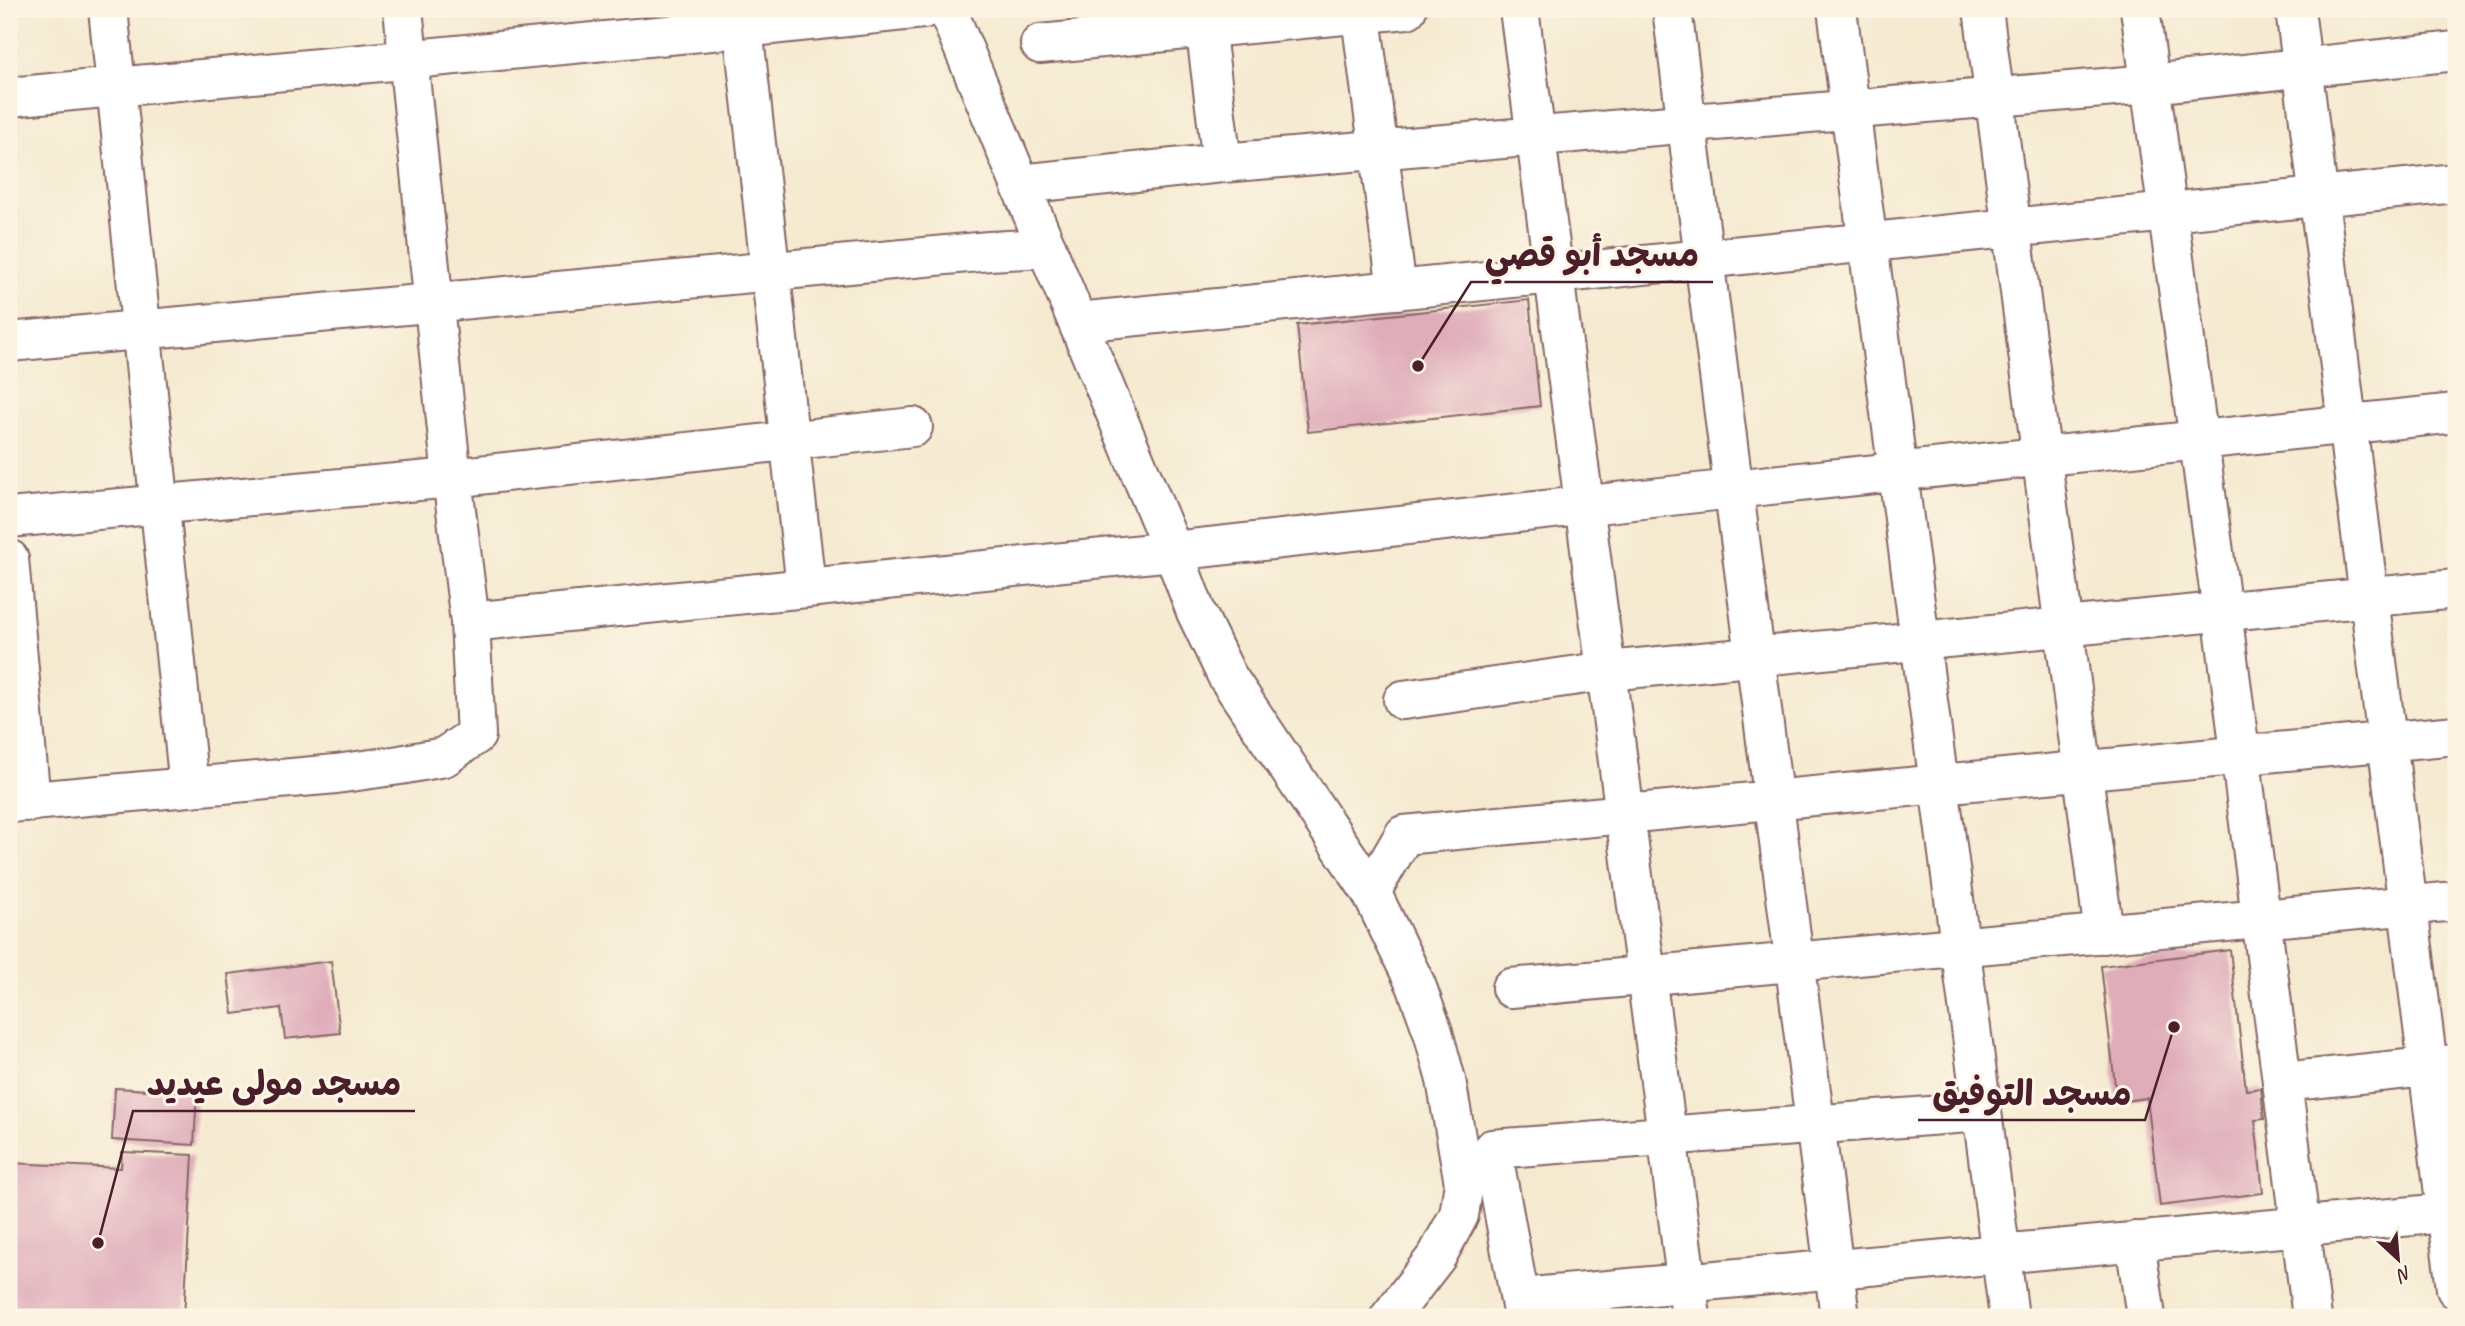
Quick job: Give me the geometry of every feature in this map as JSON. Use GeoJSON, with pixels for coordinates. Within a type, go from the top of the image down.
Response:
{"type":"FeatureCollection","features":[{"type":"Feature","properties":{"kind":"street"},"geometry":{"type":"LineString","coordinates":[[108,9],[189,787]]}},
{"type":"Feature","properties":{"kind":"street"},"geometry":{"type":"LineString","coordinates":[[9,559],[20,802],[337,774],[444,757],[476,735],[470,622],[452,478],[403,9]]}},
{"type":"Feature","properties":{"kind":"street"},"geometry":{"type":"LineString","coordinates":[[9,97],[923,9]]}},
{"type":"Feature","properties":{"kind":"street"},"geometry":{"type":"LineString","coordinates":[[947,9],[1173,551],[1195,612],[1227,676],[1371,891],[1416,985],[1433,1031],[1446,1080],[1464,1183],[1459,1215],[1437,1256],[1390,1317]]}},
{"type":"Feature","properties":{"kind":"street"},"geometry":{"type":"LineString","coordinates":[[1040,44],[1204,19],[1407,9]]}},
{"type":"Feature","properties":{"kind":"street"},"geometry":{"type":"LineString","coordinates":[[1519,9],[1689,1300]]}},
{"type":"Feature","properties":{"kind":"street"},"geometry":{"type":"LineString","coordinates":[[1672,9],[1840,1317]]}},
{"type":"Feature","properties":{"kind":"street"},"geometry":{"type":"LineString","coordinates":[[1837,9],[2009,1317]]}},
{"type":"Feature","properties":{"kind":"street"},"geometry":{"type":"LineString","coordinates":[[1983,9],[2104,934]]}},
{"type":"Feature","properties":{"kind":"street"},"geometry":{"type":"LineString","coordinates":[[2140,9],[2222,611],[2312,1317]]}},
{"type":"Feature","properties":{"kind":"street"},"geometry":{"type":"LineString","coordinates":[[2295,9],[2408,905],[2442,1065],[2456,1289]]}},
{"type":"Feature","properties":{"kind":"street"},"geometry":{"type":"LineString","coordinates":[[1360,11],[1397,290]]}},
{"type":"Feature","properties":{"kind":"street"},"geometry":{"type":"LineString","coordinates":[[1204,19],[1222,163]]}},
{"type":"Feature","properties":{"kind":"street"},"geometry":{"type":"LineString","coordinates":[[743,28],[806,587]]}},
{"type":"Feature","properties":{"kind":"street"},"geometry":{"type":"LineString","coordinates":[[1020,184],[1222,163],[2150,84],[2456,51]]}},
{"type":"Feature","properties":{"kind":"street"},"geometry":{"type":"LineString","coordinates":[[1078,322],[2456,183]]}},
{"type":"Feature","properties":{"kind":"street"},"geometry":{"type":"LineString","coordinates":[[9,342],[1047,248]]}},
{"type":"Feature","properties":{"kind":"street"},"geometry":{"type":"LineString","coordinates":[[470,622],[1173,551],[2456,413]]}},
{"type":"Feature","properties":{"kind":"street"},"geometry":{"type":"LineString","coordinates":[[9,519],[452,478],[913,427]]}},
{"type":"Feature","properties":{"kind":"street"},"geometry":{"type":"LineString","coordinates":[[1403,699],[1607,671],[2456,589]]}},
{"type":"Feature","properties":{"kind":"street"},"geometry":{"type":"LineString","coordinates":[[1371,891],[1404,835],[2456,735]]}},
{"type":"Feature","properties":{"kind":"street"},"geometry":{"type":"LineString","coordinates":[[1511,988],[2456,901]]}},
{"type":"Feature","properties":{"kind":"street"},"geometry":{"type":"LineString","coordinates":[[2282,1083],[2442,1065]]}},
{"type":"Feature","properties":{"kind":"street"},"geometry":{"type":"LineString","coordinates":[[1982,1112],[1492,1149],[1522,1308],[1689,1300],[1833,1269],[2451,1212]]}},
{"type":"Feature","properties":{"kind":"street"},"geometry":{"type":"LineString","coordinates":[[2135,1241],[2146,1317]]}},
{"type":"Feature","properties":{"kind":"building"},"geometry":{"type":"Polygon","coordinates":[[[1529,300],[1540,406],[1308,432],[1297,325],[1529,300]]]}},
{"type":"Feature","properties":{"kind":"building"},"geometry":{"type":"Polygon","coordinates":[[[2230,950],[2246,1090],[2261,1088],[2264,1119],[2255,1120],[2263,1193],[2160,1206],[2147,1098],[2117,1102],[2101,966],[2230,950]]]}},
{"type":"Feature","properties":{"kind":"building"},"geometry":{"type":"Polygon","coordinates":[[[331,961],[340,1033],[285,1039],[281,1008],[233,1014],[228,974],[331,961]]]}},
{"type":"Feature","properties":{"kind":"building"},"geometry":{"type":"Polygon","coordinates":[[[115,1088],[197,1093],[194,1145],[112,1140],[115,1088]]]}},
{"type":"Feature","properties":{"kind":"building"},"geometry":{"type":"Polygon","coordinates":[[[122,1152],[193,1155],[184,1317],[9,1317],[9,1163],[121,1168],[122,1152]]]}},
{"type":"Feature","properties":{"kind":"place","name":"مسجد أبو قصي"},"geometry":{"type":"Point","coordinates":[1418,366]}},
{"type":"Feature","properties":{"kind":"place","name":"مسجد التوفيق"},"geometry":{"type":"Point","coordinates":[2174,1027]}},
{"type":"Feature","properties":{"kind":"place","name":"مسجد مولى عيديد"},"geometry":{"type":"Point","coordinates":[98,1243]}}]}
